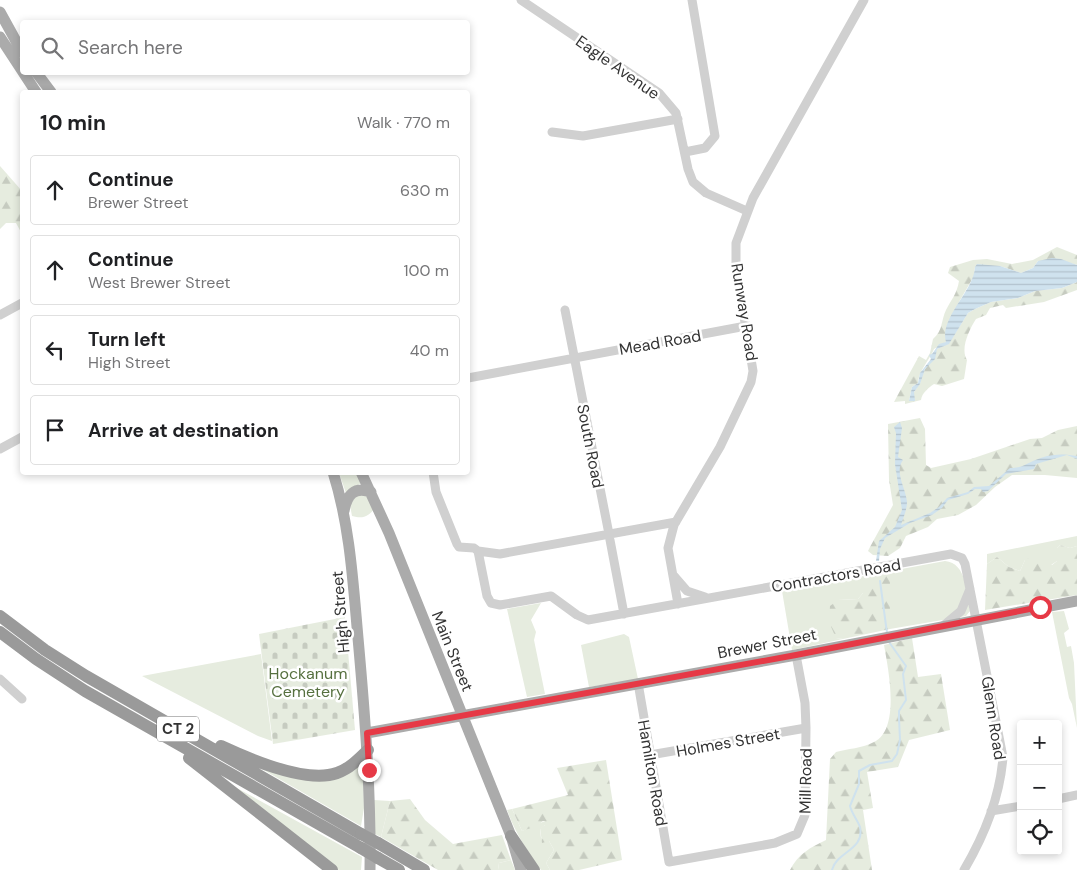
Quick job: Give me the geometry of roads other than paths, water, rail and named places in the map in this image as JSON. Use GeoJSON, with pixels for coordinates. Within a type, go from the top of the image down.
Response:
{"type":"FeatureCollection","features":[{"type":"Feature","properties":{"kind":"highway","name":"CT 2"},"geometry":{"type":"LineString","coordinates":[[0,616],[65,664],[424,870]]}},
{"type":"Feature","properties":{"kind":"highway","name":"CT 2"},"geometry":{"type":"LineString","coordinates":[[0,632],[70,681],[399,870]]}},
{"type":"Feature","properties":{"kind":"highway"},"geometry":{"type":"LineString","coordinates":[[147,726],[332,870]]}},
{"type":"Feature","properties":{"kind":"highway"},"geometry":{"type":"LineString","coordinates":[[176,728],[196,734],[252,759],[312,775],[329,775],[339,772],[368,750]]}},
{"type":"Feature","properties":{"kind":"highway"},"geometry":{"type":"LineString","coordinates":[[511,836],[534,870]]}},
{"type":"Feature","properties":{"kind":"main road"},"geometry":{"type":"LineString","coordinates":[[0,12],[20,48]]}},
{"type":"Feature","properties":{"kind":"main road"},"geometry":{"type":"LineString","coordinates":[[0,37],[20,68]]}},
{"type":"Feature","properties":{"kind":"main road"},"geometry":{"type":"LineString","coordinates":[[25,75],[35,90]]}},
{"type":"Feature","properties":{"kind":"main road"},"geometry":{"type":"LineString","coordinates":[[38,75],[50,90]]}},
{"type":"Feature","properties":{"kind":"main road","name":"High Street"},"geometry":{"type":"LineString","coordinates":[[334,475],[344,512],[352,571],[367,733],[370,870]]}},
{"type":"Feature","properties":{"kind":"main road","name":"Main Street"},"geometry":{"type":"LineString","coordinates":[[362,475],[511,836],[521,870]]}},
{"type":"Feature","properties":{"kind":"main road"},"geometry":{"type":"LineString","coordinates":[[344,512],[347,498],[352,492],[360,489],[371,492]]}},
{"type":"Feature","properties":{"kind":"main road","name":"Brewer Street"},"geometry":{"type":"LineString","coordinates":[[367,733],[796,655],[1077,601]]}},
{"type":"Feature","properties":{"kind":"street","name":"Eagle Avenue"},"geometry":{"type":"LineString","coordinates":[[521,0],[658,93],[671,105],[678,119],[690,178],[698,188],[747,211]]}},
{"type":"Feature","properties":{"kind":"street"},"geometry":{"type":"LineString","coordinates":[[685,152],[705,148],[715,136],[692,0]]}},
{"type":"Feature","properties":{"kind":"street","name":"Runway Road"},"geometry":{"type":"LineString","coordinates":[[678,604],[668,548],[676,522],[720,447],[751,382],[754,365],[736,268],[736,243],[747,211],[864,0]]}},
{"type":"Feature","properties":{"kind":"street"},"geometry":{"type":"LineString","coordinates":[[552,132],[583,136],[678,119]]}},
{"type":"Feature","properties":{"kind":"street"},"geometry":{"type":"LineString","coordinates":[[0,315],[20,304]]}},
{"type":"Feature","properties":{"kind":"street","name":"South Road"},"geometry":{"type":"LineString","coordinates":[[565,310],[624,614]]}},
{"type":"Feature","properties":{"kind":"street","name":"Mead Road"},"geometry":{"type":"LineString","coordinates":[[470,378],[746,326]]}},
{"type":"Feature","properties":{"kind":"street"},"geometry":{"type":"LineString","coordinates":[[0,449],[20,438]]}},
{"type":"Feature","properties":{"kind":"street"},"geometry":{"type":"LineString","coordinates":[[434,475],[438,496],[457,544],[474,548],[478,551],[500,554],[609,537],[676,522]]}},
{"type":"Feature","properties":{"kind":"street","name":"Contractors Road"},"geometry":{"type":"LineString","coordinates":[[478,551],[487,596],[491,603],[496,605],[551,596],[577,615],[588,620],[951,554],[959,556],[964,560],[976,619]]}},
{"type":"Feature","properties":{"kind":"street"},"geometry":{"type":"LineString","coordinates":[[672,572],[687,591],[713,598]]}},
{"type":"Feature","properties":{"kind":"street"},"geometry":{"type":"LineString","coordinates":[[942,626],[961,610],[970,589]]}},
{"type":"Feature","properties":{"kind":"street","name":"Glenn Road"},"geometry":{"type":"LineString","coordinates":[[964,870],[976,850],[1001,779],[1002,757],[976,619]]}},
{"type":"Feature","properties":{"kind":"street","name":"Mill Road"},"geometry":{"type":"LineString","coordinates":[[669,862],[775,843],[797,834],[805,815],[806,728],[805,703],[796,655]]}},
{"type":"Feature","properties":{"kind":"street"},"geometry":{"type":"LineString","coordinates":[[0,679],[22,699]]}},
{"type":"Feature","properties":{"kind":"street","name":"Hamilton Road"},"geometry":{"type":"LineString","coordinates":[[638,683],[669,862]]}},
{"type":"Feature","properties":{"kind":"street","name":"Holmes Street"},"geometry":{"type":"LineString","coordinates":[[650,755],[806,728]]}},
{"type":"Feature","properties":{"kind":"street"},"geometry":{"type":"LineString","coordinates":[[1062,798],[1077,795]]}},
{"type":"Feature","properties":{"kind":"street"},"geometry":{"type":"LineString","coordinates":[[991,811],[1017,807]]}},
{"type":"Feature","properties":{"kind":"water"},"geometry":{"type":"Polygon","coordinates":[[[1052,258],[1077,265],[1077,282],[1062,288],[1035,291],[1018,298],[991,302],[968,313],[949,344],[937,349],[935,359],[925,369],[920,384],[914,392],[915,401],[909,401],[912,387],[918,383],[920,373],[931,359],[929,355],[932,354],[939,344],[946,342],[947,324],[969,285],[977,264],[1000,266],[1021,273],[1033,268],[1038,261],[1052,258]]]}},
{"type":"Feature","properties":{"kind":"water"},"geometry":{"type":"Polygon","coordinates":[[[900,422],[902,428],[898,457],[903,460],[900,475],[907,502],[901,525],[930,513],[947,498],[968,492],[974,487],[989,486],[1010,468],[1020,467],[1044,457],[1067,455],[1036,464],[1034,469],[1006,474],[988,491],[983,492],[981,489],[975,489],[968,494],[948,500],[942,508],[932,515],[910,523],[885,538],[880,549],[879,561],[876,561],[879,541],[895,527],[902,510],[895,464],[896,433],[894,427],[900,422]]]}},
{"type":"Feature","properties":{"kind":"waterway"},"geometry":{"type":"LineString","coordinates":[[880,581],[887,633]]}},
{"type":"Feature","properties":{"kind":"waterway"},"geometry":{"type":"LineString","coordinates":[[832,870],[839,859],[854,846],[860,835],[860,827],[850,806],[859,784],[859,771],[870,765],[892,761],[897,754],[900,740],[899,711],[906,700],[903,674],[906,666],[889,642]]}},
{"type":"Feature","properties":{"kind":"park label","name":"Hockanum Cemetery"},"geometry":{"type":"Point","coordinates":[308,682]}}]}
